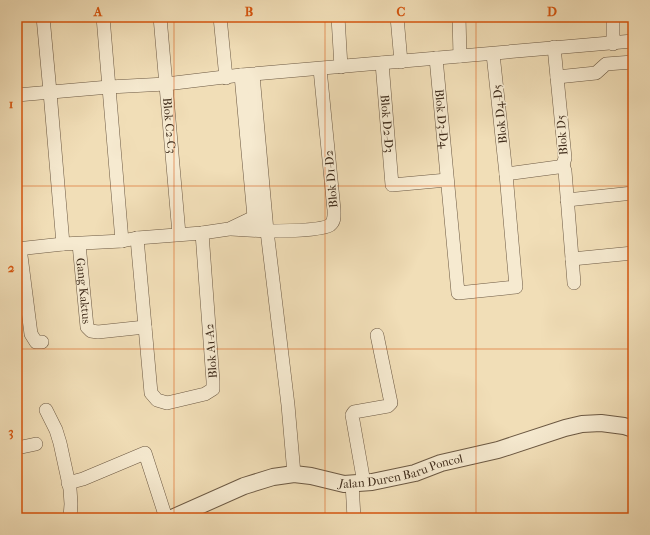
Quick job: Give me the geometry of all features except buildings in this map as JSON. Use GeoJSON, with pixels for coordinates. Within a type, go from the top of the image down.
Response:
{"type":"FeatureCollection","features":[{"type":"Feature","properties":{"kind":"street"},"geometry":{"type":"LineString","coordinates":[[43,17],[63,244]]}},
{"type":"Feature","properties":{"kind":"street"},"geometry":{"type":"LineString","coordinates":[[103,17],[122,241]]}},
{"type":"Feature","properties":{"kind":"street","name":"Blok C2-C3"},"geometry":{"type":"LineString","coordinates":[[160,17],[179,234]]}},
{"type":"Feature","properties":{"kind":"street"},"geometry":{"type":"LineString","coordinates":[[220,17],[226,78]]}},
{"type":"Feature","properties":{"kind":"street"},"geometry":{"type":"LineString","coordinates":[[338,17],[341,67]]}},
{"type":"Feature","properties":{"kind":"street"},"geometry":{"type":"LineString","coordinates":[[397,17],[401,62]]}},
{"type":"Feature","properties":{"kind":"street"},"geometry":{"type":"LineString","coordinates":[[459,17],[460,56]]}},
{"type":"Feature","properties":{"kind":"street"},"geometry":{"type":"LineString","coordinates":[[613,17],[613,44]]}},
{"type":"Feature","properties":{"kind":"street"},"geometry":{"type":"LineString","coordinates":[[17,95],[109,87],[166,84],[247,75],[613,44],[633,41]]}},
{"type":"Feature","properties":{"kind":"street","name":"Blok D5"},"geometry":{"type":"LineString","coordinates":[[506,174],[563,165],[565,158],[554,48]]}},
{"type":"Feature","properties":{"kind":"street","name":"Blok D4-D5"},"geometry":{"type":"LineString","coordinates":[[447,180],[458,293],[516,287],[493,54]]}},
{"type":"Feature","properties":{"kind":"street","name":"Blok D3-D4"},"geometry":{"type":"LineString","coordinates":[[436,58],[447,180]]}},
{"type":"Feature","properties":{"kind":"street"},"geometry":{"type":"LineString","coordinates":[[557,77],[596,73],[606,64],[633,62]]}},
{"type":"Feature","properties":{"kind":"street","name":"Blok D2-D3"},"geometry":{"type":"LineString","coordinates":[[382,63],[392,185],[447,180]]}},
{"type":"Feature","properties":{"kind":"street","name":"Blok D1-D2"},"geometry":{"type":"LineString","coordinates":[[267,232],[319,228],[329,225],[334,220],[320,69]]}},
{"type":"Feature","properties":{"kind":"street"},"geometry":{"type":"LineString","coordinates":[[247,75],[254,217],[267,232]]}},
{"type":"Feature","properties":{"kind":"street"},"geometry":{"type":"LineString","coordinates":[[247,75],[288,405],[294,474]]}},
{"type":"Feature","properties":{"kind":"street"},"geometry":{"type":"LineString","coordinates":[[563,165],[565,171],[574,283]]}},
{"type":"Feature","properties":{"kind":"street"},"geometry":{"type":"LineString","coordinates":[[567,200],[633,193]]}},
{"type":"Feature","properties":{"kind":"street"},"geometry":{"type":"LineString","coordinates":[[229,229],[254,217]]}},
{"type":"Feature","properties":{"kind":"street"},"geometry":{"type":"LineString","coordinates":[[42,342],[36,342],[31,334],[18,249],[63,244],[122,241],[137,238],[202,233],[229,229],[267,232]]}},
{"type":"Feature","properties":{"kind":"street","name":"Blok A1-A2"},"geometry":{"type":"LineString","coordinates":[[137,238],[151,393],[157,400],[167,403],[205,394],[213,389],[202,233]]}},
{"type":"Feature","properties":{"kind":"street","name":"Gang Kaktus"},"geometry":{"type":"LineString","coordinates":[[79,244],[87,327],[92,331],[98,332],[145,327]]}},
{"type":"Feature","properties":{"kind":"street"},"geometry":{"type":"LineString","coordinates":[[572,259],[633,253]]}},
{"type":"Feature","properties":{"kind":"street"},"geometry":{"type":"LineString","coordinates":[[354,518],[358,483],[352,415],[354,412],[388,406],[391,403],[378,335]]}},
{"type":"Feature","properties":{"kind":"street"},"geometry":{"type":"LineString","coordinates":[[46,410],[56,430],[60,443],[71,504],[68,518]]}},
{"type":"Feature","properties":{"kind":"street","name":"Jalan Duren Baru Poncol"},"geometry":{"type":"LineString","coordinates":[[172,518],[244,486],[273,477],[294,474],[311,476],[344,484],[372,482],[415,473],[441,463],[498,450],[565,428],[582,424],[601,423],[624,426],[633,429]]}},
{"type":"Feature","properties":{"kind":"street"},"geometry":{"type":"LineString","coordinates":[[17,448],[36,444]]}},
{"type":"Feature","properties":{"kind":"street"},"geometry":{"type":"LineString","coordinates":[[68,483],[83,479],[145,452],[166,518]]}}]}
